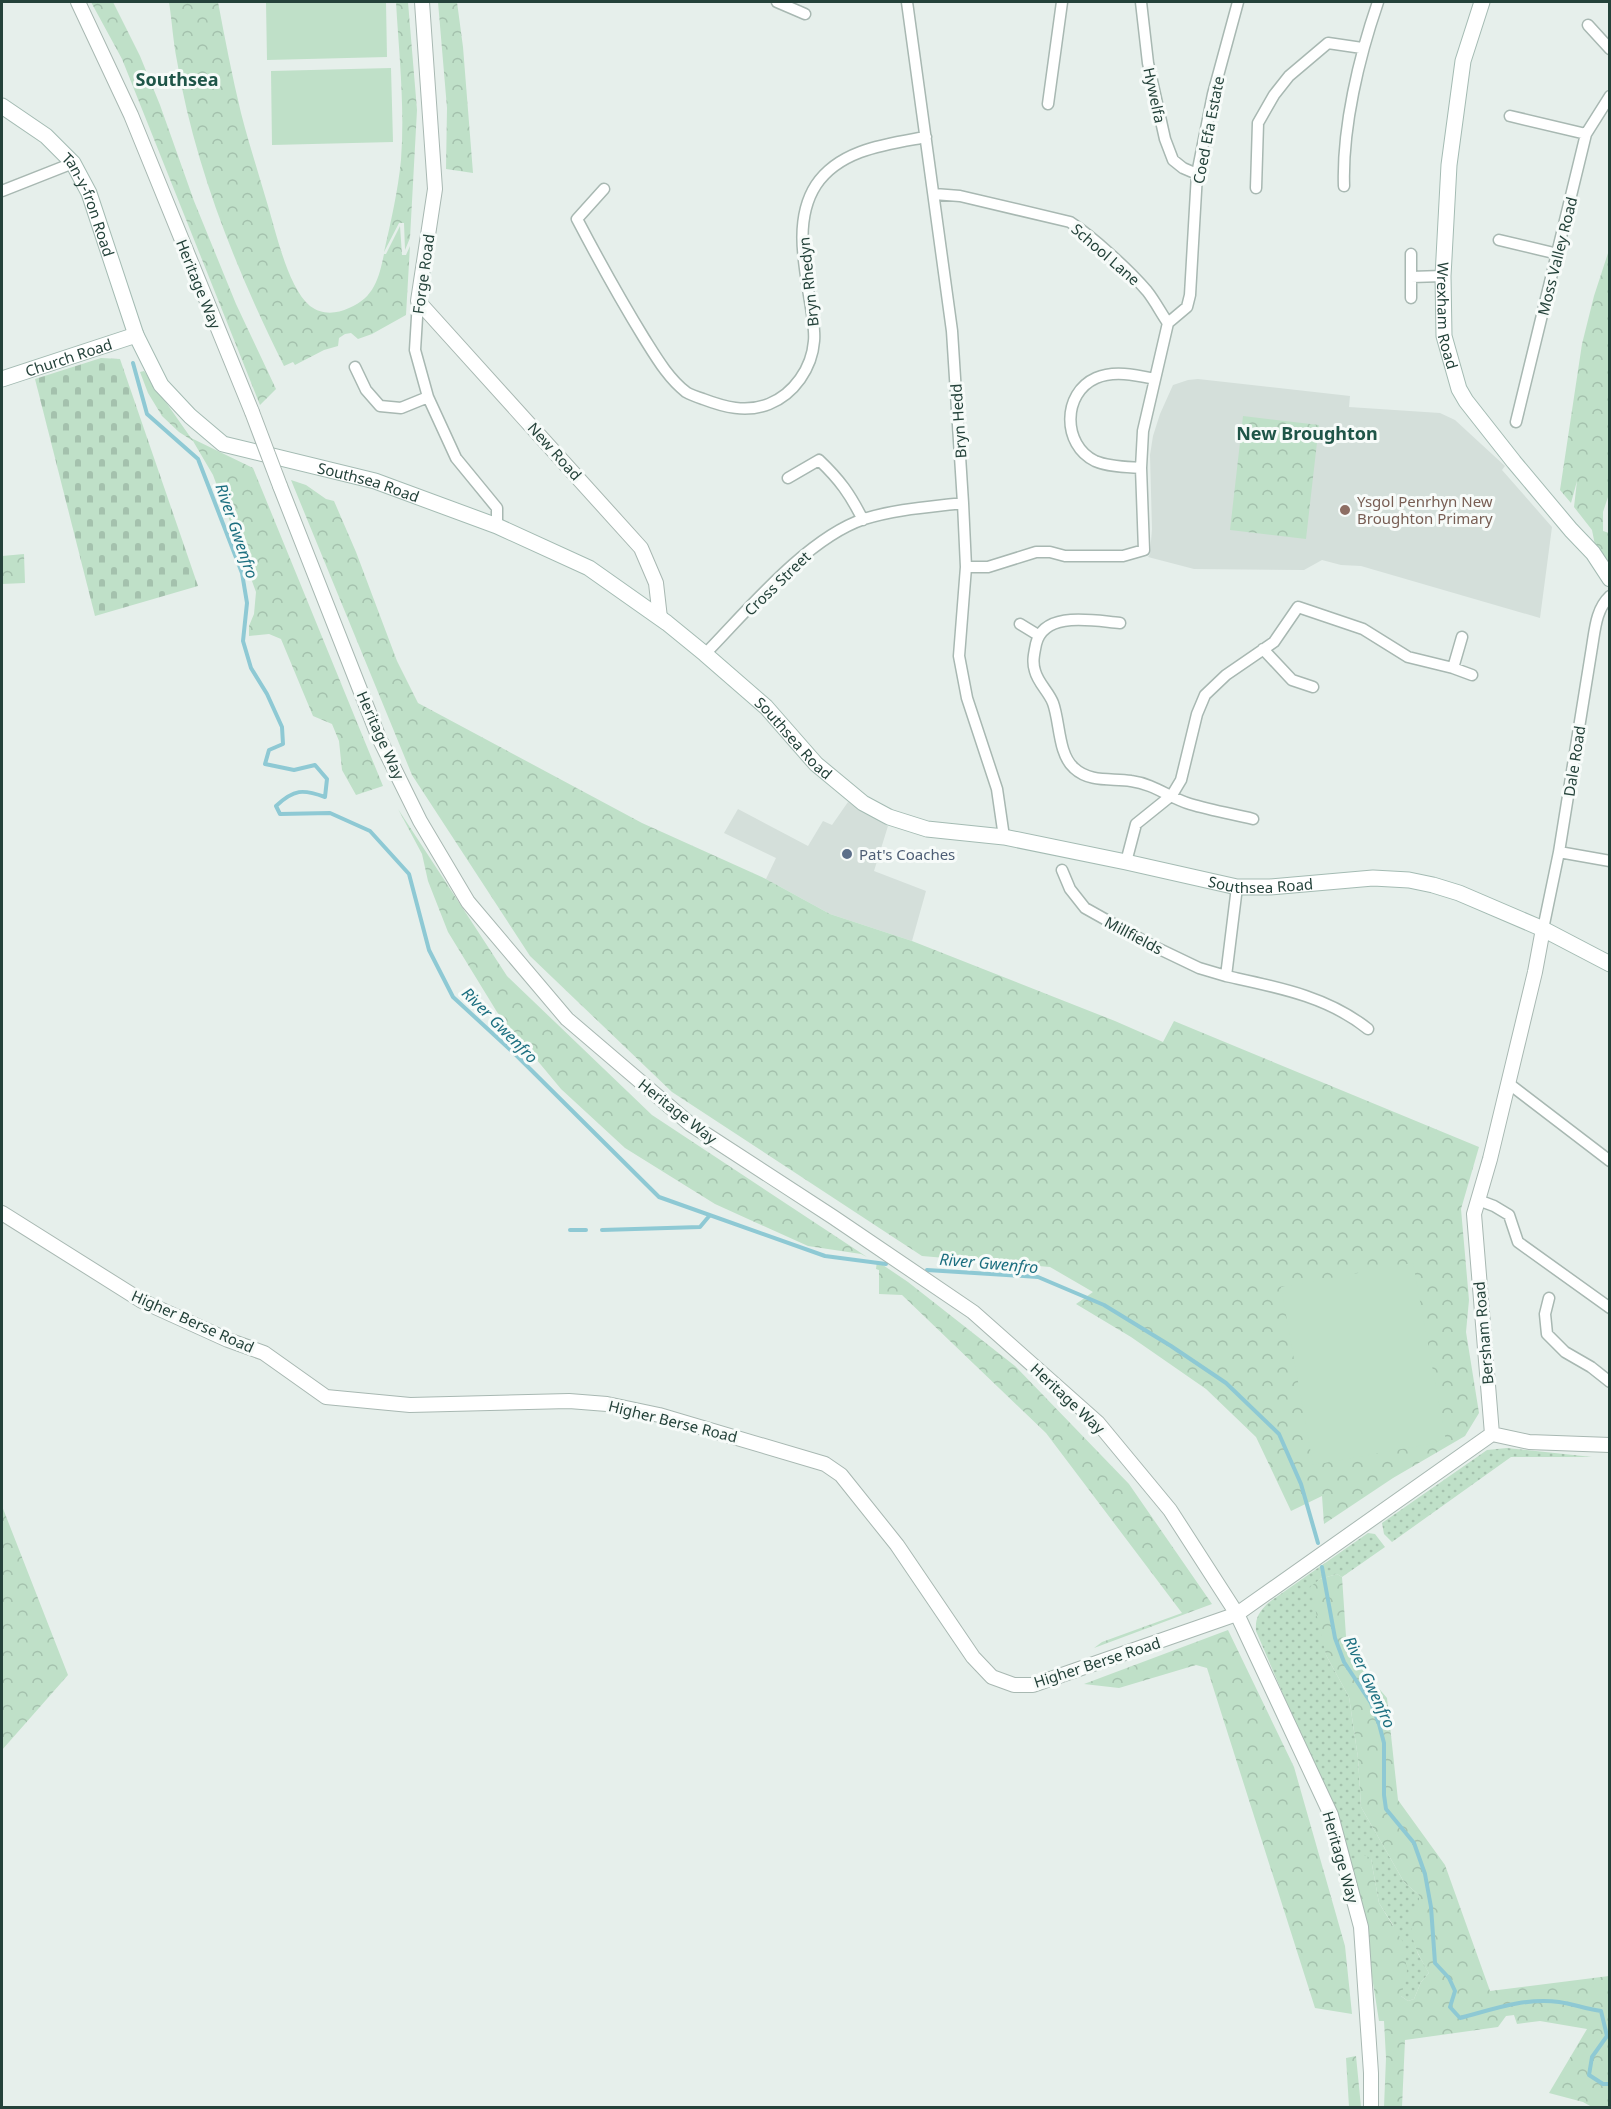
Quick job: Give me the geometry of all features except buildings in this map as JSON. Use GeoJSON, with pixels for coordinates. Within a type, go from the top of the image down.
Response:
{"type":"FeatureCollection","features":[{"type":"Feature","properties":{"kind":"main road","name":"Wrexham Road"},"geometry":{"type":"LineString","coordinates":[[1482,2],[1462,61],[1449,165],[1443,276],[1444,336],[1459,389],[1514,462],[1593,553],[1610,579]]}},
{"type":"Feature","properties":{"kind":"main road","name":"Tan-y-fron Road"},"geometry":{"type":"LineString","coordinates":[[2,106],[46,136],[73,163],[93,203],[136,335]]}},
{"type":"Feature","properties":{"kind":"main road","name":"Church Road"},"geometry":{"type":"LineString","coordinates":[[2,379],[136,335]]}},
{"type":"Feature","properties":{"kind":"main road","name":"Southsea Road"},"geometry":{"type":"LineString","coordinates":[[136,335],[161,385],[190,416],[223,444],[375,481],[497,526],[589,568],[660,618],[705,654],[766,706],[816,764],[863,803],[889,817],[927,829],[1004,837],[1237,887],[1280,887],[1373,878],[1409,880],[1459,893],[1543,929],[1610,964]]}},
{"type":"Feature","properties":{"kind":"street","name":"Heritage Way"},"geometry":{"type":"LineString","coordinates":[[78,2],[131,115],[252,412],[380,738],[420,821],[468,902],[567,1018],[690,1124],[972,1312],[1098,1423],[1170,1510],[1237,1614],[1331,1815],[1361,1927],[1371,2073],[1371,2108]]}},
{"type":"Feature","properties":{"kind":"street","name":"Forge Road"},"geometry":{"type":"LineString","coordinates":[[422,2],[435,189],[418,301],[416,350],[428,397],[456,458],[497,508],[497,526]]}},
{"type":"Feature","properties":{"kind":"street"},"geometry":{"type":"LineString","coordinates":[[777,2],[805,14]]}},
{"type":"Feature","properties":{"kind":"street","name":"Bryn Hedd"},"geometry":{"type":"LineString","coordinates":[[907,2],[952,331],[966,567],[959,656],[962,676],[997,789],[1004,837]]}},
{"type":"Feature","properties":{"kind":"street"},"geometry":{"type":"LineString","coordinates":[[1048,104],[1062,2]]}},
{"type":"Feature","properties":{"kind":"street","name":"Hywelfa"},"geometry":{"type":"LineString","coordinates":[[1141,2],[1148,63],[1165,139],[1173,160],[1183,168],[1197,174]]}},
{"type":"Feature","properties":{"kind":"street","name":"Coed Efa Estate"},"geometry":{"type":"LineString","coordinates":[[1168,323],[1187,307],[1190,295],[1197,174],[1213,94],[1238,2]]}},
{"type":"Feature","properties":{"kind":"street"},"geometry":{"type":"LineString","coordinates":[[1344,186],[1343,158],[1362,48],[1378,2]]}},
{"type":"Feature","properties":{"kind":"street"},"geometry":{"type":"LineString","coordinates":[[1588,25],[1610,49]]}},
{"type":"Feature","properties":{"kind":"street"},"geometry":{"type":"LineString","coordinates":[[1256,188],[1258,123],[1274,95],[1289,76],[1328,43],[1362,48]]}},
{"type":"Feature","properties":{"kind":"street","name":"Moss Valley Road"},"geometry":{"type":"LineString","coordinates":[[1516,422],[1586,134],[1610,96]]}},
{"type":"Feature","properties":{"kind":"street"},"geometry":{"type":"LineString","coordinates":[[1510,116],[1586,134]]}},
{"type":"Feature","properties":{"kind":"street","name":"Bryn Rhedyn"},"geometry":{"type":"LineString","coordinates":[[604,189],[577,219],[621,300],[658,360],[671,378],[687,393],[727,408],[759,408],[779,400],[798,382],[810,362],[815,339],[802,237],[807,202],[817,183],[831,170],[859,152],[926,137]]}},
{"type":"Feature","properties":{"kind":"street"},"geometry":{"type":"LineString","coordinates":[[2,191],[73,163]]}},
{"type":"Feature","properties":{"kind":"street","name":"School Lane"},"geometry":{"type":"LineString","coordinates":[[934,194],[960,196],[1070,222],[1083,231],[1149,293],[1168,323]]}},
{"type":"Feature","properties":{"kind":"street"},"geometry":{"type":"LineString","coordinates":[[1499,240],[1558,254]]}},
{"type":"Feature","properties":{"kind":"street"},"geometry":{"type":"LineString","coordinates":[[1411,254],[1411,298]]}},
{"type":"Feature","properties":{"kind":"street"},"geometry":{"type":"LineString","coordinates":[[1411,277],[1443,276]]}},
{"type":"Feature","properties":{"kind":"street","name":"New Road"},"geometry":{"type":"LineString","coordinates":[[418,301],[641,548],[656,583],[660,618]]}},
{"type":"Feature","properties":{"kind":"street"},"geometry":{"type":"LineString","coordinates":[[966,567],[988,567],[1036,552],[1050,552],[1065,556],[1123,556],[1144,550],[1143,432],[1168,323]]}},
{"type":"Feature","properties":{"kind":"street"},"geometry":{"type":"LineString","coordinates":[[355,367],[366,390],[380,406],[401,408],[428,397]]}},
{"type":"Feature","properties":{"kind":"street"},"geometry":{"type":"LineString","coordinates":[[1142,468],[1095,461],[1074,439],[1069,415],[1077,394],[1085,384],[1097,378],[1113,374],[1130,374],[1155,379]]}},
{"type":"Feature","properties":{"kind":"street"},"geometry":{"type":"LineString","coordinates":[[788,478],[819,460],[838,478],[850,494],[863,519]]}},
{"type":"Feature","properties":{"kind":"street","name":"Cross Street"},"geometry":{"type":"LineString","coordinates":[[705,654],[802,556],[834,534],[863,519],[897,511],[963,503]]}},
{"type":"Feature","properties":{"kind":"street","name":"Dale Road"},"geometry":{"type":"LineString","coordinates":[[1543,929],[1559,852],[1598,616],[1602,605],[1610,596]]}},
{"type":"Feature","properties":{"kind":"street"},"geometry":{"type":"LineString","coordinates":[[1126,862],[1136,824],[1172,795],[1181,780],[1197,714],[1205,695],[1226,675],[1274,642],[1298,607],[1363,630],[1408,657],[1472,675]]}},
{"type":"Feature","properties":{"kind":"street"},"geometry":{"type":"LineString","coordinates":[[1120,623],[1066,620],[1050,625],[1038,634],[1033,659],[1035,674],[1053,703],[1063,750],[1073,768],[1088,776],[1106,781],[1130,780],[1172,795],[1188,804],[1253,819]]}},
{"type":"Feature","properties":{"kind":"street"},"geometry":{"type":"LineString","coordinates":[[1020,624],[1038,634]]}},
{"type":"Feature","properties":{"kind":"street"},"geometry":{"type":"LineString","coordinates":[[1453,668],[1462,637]]}},
{"type":"Feature","properties":{"kind":"street"},"geometry":{"type":"LineString","coordinates":[[1263,650],[1292,680],[1313,687]]}},
{"type":"Feature","properties":{"kind":"street"},"geometry":{"type":"LineString","coordinates":[[1559,852],[1610,861]]}},
{"type":"Feature","properties":{"kind":"street","name":"Millfields"},"geometry":{"type":"LineString","coordinates":[[1062,870],[1070,889],[1085,908],[1151,945],[1199,968],[1301,994],[1334,1007],[1368,1029]]}},
{"type":"Feature","properties":{"kind":"street"},"geometry":{"type":"LineString","coordinates":[[1226,976],[1237,887]]}},
{"type":"Feature","properties":{"kind":"street","name":"Bersham Road"},"geometry":{"type":"LineString","coordinates":[[1492,1434],[1474,1226],[1478,1200],[1490,1159],[1543,929]]}},
{"type":"Feature","properties":{"kind":"street"},"geometry":{"type":"LineString","coordinates":[[1508,1083],[1610,1161]]}},
{"type":"Feature","properties":{"kind":"street"},"geometry":{"type":"LineString","coordinates":[[1478,1200],[1509,1215],[1518,1242],[1610,1308]]}},
{"type":"Feature","properties":{"kind":"street","name":"Higher Berse Road"},"geometry":{"type":"LineString","coordinates":[[2,1213],[142,1300],[228,1340],[264,1353],[326,1397],[410,1406],[569,1401],[607,1404],[659,1415],[825,1464],[841,1474],[897,1545],[973,1657],[992,1677],[1014,1684],[1033,1684],[1237,1614]]}},
{"type":"Feature","properties":{"kind":"street"},"geometry":{"type":"LineString","coordinates":[[1549,1298],[1545,1314],[1547,1334],[1564,1352],[1591,1367],[1610,1382]]}},
{"type":"Feature","properties":{"kind":"street"},"geometry":{"type":"LineString","coordinates":[[1237,1614],[1492,1434],[1528,1442],[1610,1444]]}},
{"type":"Feature","properties":{"kind":"shaded area","name":"Ysgol Penrhyn New Broughton Primary"},"geometry":{"type":"Polygon","coordinates":[[[1198,379],[1350,396],[1349,407],[1440,413],[1455,420],[1505,466],[1502,470],[1552,527],[1540,618],[1361,566],[1341,565],[1322,560],[1304,570],[1194,569],[1148,557],[1152,529],[1150,455],[1153,436],[1173,385],[1198,379]]]}},
{"type":"Feature","properties":{"kind":"shaded area"},"geometry":{"type":"Polygon","coordinates":[[[848,802],[888,826],[874,871],[926,891],[912,941],[830,914],[766,879],[776,858],[724,833],[738,809],[808,846],[823,821],[832,825],[848,802]]]}},
{"type":"Feature","properties":{"kind":"green space"},"geometry":{"type":"Polygon","coordinates":[[[91,2],[113,2],[140,56],[194,201],[236,304],[276,389],[260,405],[122,59],[91,2]]]}},
{"type":"Feature","properties":{"kind":"green space"},"geometry":{"type":"Polygon","coordinates":[[[169,2],[218,2],[247,136],[284,259],[302,298],[315,309],[329,313],[349,308],[364,299],[374,286],[384,254],[400,226],[402,255],[406,255],[410,246],[406,315],[358,339],[351,333],[345,334],[339,338],[338,346],[324,350],[295,365],[293,362],[284,366],[234,256],[206,178],[185,100],[169,2]]]}},
{"type":"Feature","properties":{"kind":"green space"},"geometry":{"type":"Polygon","coordinates":[[[266,2],[386,2],[387,57],[267,60],[266,2]]]}},
{"type":"Feature","properties":{"kind":"green space"},"geometry":{"type":"Polygon","coordinates":[[[396,2],[408,2],[417,110],[410,238],[405,250],[404,223],[399,223],[384,252],[398,183],[402,140],[396,2]]]}},
{"type":"Feature","properties":{"kind":"green space"},"geometry":{"type":"Polygon","coordinates":[[[438,2],[457,2],[473,173],[446,169],[447,108],[438,2]]]}},
{"type":"Feature","properties":{"kind":"green space"},"geometry":{"type":"Polygon","coordinates":[[[391,68],[393,142],[272,145],[271,71],[391,68]]]}},
{"type":"Feature","properties":{"kind":"green space"},"geometry":{"type":"Polygon","coordinates":[[[1609,250],[1610,491],[1603,512],[1603,531],[1609,533],[1609,562],[1596,550],[1592,530],[1574,507],[1577,481],[1571,503],[1560,490],[1582,344],[1609,250]]]}},
{"type":"Feature","properties":{"kind":"green space"},"geometry":{"type":"Polygon","coordinates":[[[101,358],[120,359],[198,586],[95,616],[35,379],[101,358]]]}},
{"type":"Feature","properties":{"kind":"green space"},"geometry":{"type":"Polygon","coordinates":[[[144,371],[191,438],[253,468],[383,786],[356,795],[342,770],[339,741],[332,724],[313,716],[281,639],[269,634],[249,636],[256,592],[213,475],[193,441],[162,416],[148,393],[140,372],[144,371]]]}},
{"type":"Feature","properties":{"kind":"green space"},"geometry":{"type":"Polygon","coordinates":[[[1243,416],[1319,425],[1306,539],[1230,530],[1243,416]]]}},
{"type":"Feature","properties":{"kind":"green space"},"geometry":{"type":"Polygon","coordinates":[[[291,480],[306,485],[326,499],[334,501],[397,661],[418,703],[642,823],[766,879],[830,914],[912,941],[1163,1042],[1174,1021],[1479,1147],[1461,1209],[1469,1300],[1466,1332],[1479,1413],[1465,1436],[1393,1478],[1324,1524],[1322,1496],[1291,1511],[1256,1437],[1206,1389],[1131,1337],[1076,1304],[1093,1292],[1050,1267],[922,1256],[672,1092],[530,956],[412,775],[291,480]]]}},
{"type":"Feature","properties":{"kind":"green space"},"geometry":{"type":"Polygon","coordinates":[[[24,554],[25,583],[2,584],[2,556],[24,554]]]}},
{"type":"Feature","properties":{"kind":"green space"},"geometry":{"type":"Polygon","coordinates":[[[398,809],[507,976],[652,1115],[867,1257],[861,1254],[808,1246],[715,1204],[625,1148],[561,1089],[497,1012],[448,932],[428,881],[422,854],[398,809]]]}},
{"type":"Feature","properties":{"kind":"green space"},"geometry":{"type":"Polygon","coordinates":[[[877,1261],[908,1282],[1015,1366],[1129,1484],[1212,1604],[1094,1648],[1102,1642],[1182,1613],[1046,1433],[902,1295],[879,1294],[877,1261]]]}},
{"type":"Feature","properties":{"kind":"green space"},"geometry":{"type":"Polygon","coordinates":[[[1413,1263],[1446,1441],[1313,1465],[1281,1287],[1413,1263]]]}},
{"type":"Feature","properties":{"kind":"green space"},"geometry":{"type":"Polygon","coordinates":[[[1507,1448],[1592,1457],[1511,1457],[1392,1542],[1384,1534],[1382,1523],[1487,1450],[1507,1448]]]}},
{"type":"Feature","properties":{"kind":"green space"},"geometry":{"type":"Polygon","coordinates":[[[2,1506],[68,1675],[2,1750],[2,1506]]]}},
{"type":"Feature","properties":{"kind":"green space"},"geometry":{"type":"Polygon","coordinates":[[[1368,1533],[1375,1534],[1385,1547],[1342,1577],[1337,1574],[1317,1582],[1326,1655],[1349,1697],[1358,1758],[1361,1807],[1404,1882],[1419,1895],[1419,1908],[1413,1920],[1413,1938],[1418,1954],[1429,1973],[1421,1982],[1414,1999],[1408,2001],[1401,1996],[1393,1925],[1379,1903],[1371,1859],[1348,1866],[1331,1806],[1256,1631],[1258,1616],[1268,1603],[1368,1533]]]}},
{"type":"Feature","properties":{"kind":"green space"},"geometry":{"type":"Polygon","coordinates":[[[1337,1574],[1342,1577],[1347,1651],[1387,1698],[1398,1800],[1445,1865],[1490,1991],[1609,1976],[1609,2107],[1592,2107],[1583,2102],[1549,2093],[1587,2029],[1540,2021],[1517,2024],[1514,2015],[1506,2016],[1498,2027],[1405,2040],[1402,2107],[1384,2107],[1386,2058],[1384,2021],[1379,2021],[1364,1926],[1348,1866],[1361,1856],[1371,1859],[1379,1903],[1403,1942],[1407,1971],[1401,1996],[1408,2001],[1414,1999],[1421,1982],[1429,1973],[1416,1948],[1412,1934],[1413,1920],[1407,1914],[1419,1908],[1419,1895],[1404,1882],[1361,1807],[1358,1758],[1349,1697],[1326,1655],[1310,1587],[1320,1579],[1337,1574]]]}},
{"type":"Feature","properties":{"kind":"green space"},"geometry":{"type":"Polygon","coordinates":[[[1228,1630],[1294,1767],[1345,1946],[1352,2014],[1315,2008],[1207,1668],[1196,1665],[1119,1688],[1084,1684],[1228,1630]]]}},
{"type":"Feature","properties":{"kind":"green space"},"geometry":{"type":"Polygon","coordinates":[[[1356,2056],[1361,2107],[1349,2107],[1346,2058],[1356,2056]]]}},
{"type":"Feature","properties":{"kind":"waterway","name":"River Gwenfro"},"geometry":{"type":"LineString","coordinates":[[133,363],[147,414],[198,459],[242,573],[247,603],[243,641],[251,668],[267,694],[282,727],[283,744],[269,750],[265,764],[294,770],[315,765],[327,779],[325,797],[305,792],[288,796],[276,806],[280,814],[330,813],[370,831],[409,874],[429,950],[453,997],[517,1056],[659,1197],[825,1256],[886,1264]]}},
{"type":"Feature","properties":{"kind":"waterway"},"geometry":{"type":"LineString","coordinates":[[602,1230],[700,1227],[710,1215]]}},
{"type":"Feature","properties":{"kind":"waterway"},"geometry":{"type":"LineString","coordinates":[[570,1230],[586,1230]]}},
{"type":"Feature","properties":{"kind":"waterway","name":"River Gwenfro"},"geometry":{"type":"LineString","coordinates":[[927,1270],[1038,1277],[1104,1305],[1226,1383],[1279,1434],[1301,1484],[1318,1543]]}},
{"type":"Feature","properties":{"kind":"waterway","name":"River Gwenfro"},"geometry":{"type":"LineString","coordinates":[[1322,1567],[1335,1638],[1344,1662],[1371,1703],[1379,1724],[1384,1743],[1386,1809],[1414,1843],[1425,1874],[1431,1907],[1435,1963],[1449,1978],[1455,1991],[1450,2007],[1460,2018],[1534,2001],[1559,2002],[1601,2011],[1607,2036],[1592,2057],[1589,2075],[1603,2084],[1610,2084]]}},
{"type":"Feature","properties":{"kind":"place","name":"Ysgol Penrhyn New Broughton Primary"},"geometry":{"type":"Point","coordinates":[1345,510]}},
{"type":"Feature","properties":{"kind":"place","name":"Pat's Coaches"},"geometry":{"type":"Point","coordinates":[847,854]}},
{"type":"Feature","properties":{"kind":"district","name":"Southsea"},"geometry":{"type":"Point","coordinates":[177,79]}},
{"type":"Feature","properties":{"kind":"district","name":"New Broughton"},"geometry":{"type":"Point","coordinates":[1307,433]}}]}
